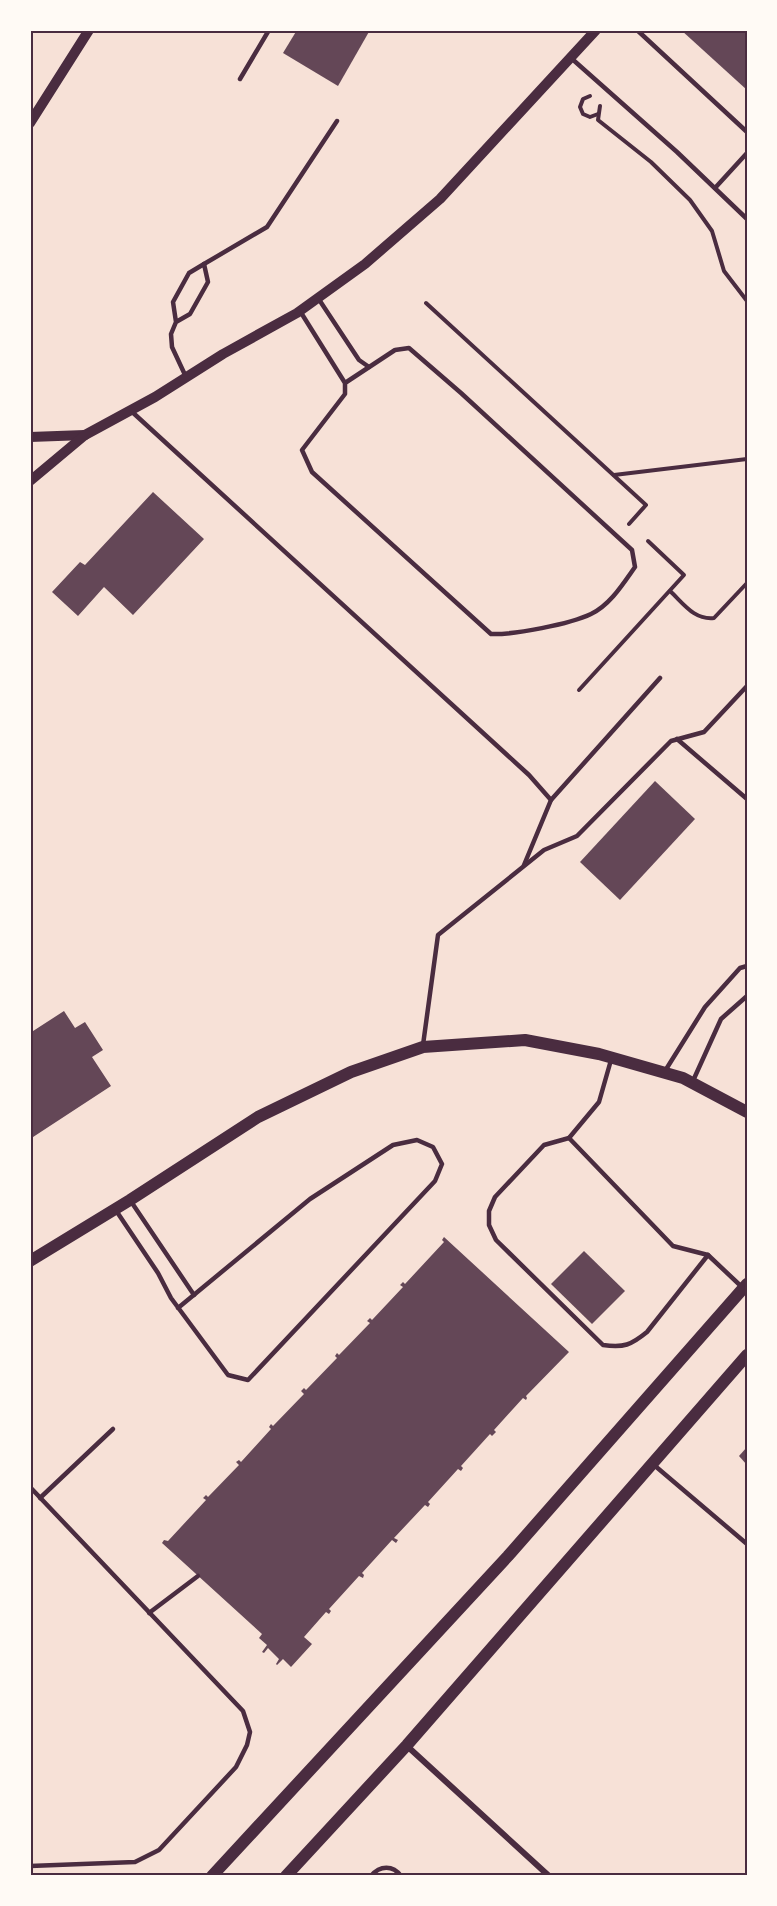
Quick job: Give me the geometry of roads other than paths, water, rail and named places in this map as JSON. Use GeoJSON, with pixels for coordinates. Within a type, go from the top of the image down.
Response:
{"type":"FeatureCollection","features":[{"type":"Feature","properties":{"kind":"main road"},"geometry":{"type":"LineString","coordinates":[[30,1261],[130,1200],[258,1117],[351,1072],[423,1047],[525,1040],[612,1058],[683,1077],[747,1112]]}},
{"type":"Feature","properties":{"kind":"main road"},"geometry":{"type":"LineString","coordinates":[[212,1876],[508,1556],[745,1286]]}},
{"type":"Feature","properties":{"kind":"main road"},"geometry":{"type":"LineString","coordinates":[[286,1876],[407,1745],[747,1355]]}},
{"type":"Feature","properties":{"kind":"street"},"geometry":{"type":"LineString","coordinates":[[30,123],[89,30]]}},
{"type":"Feature","properties":{"kind":"street"},"geometry":{"type":"LineString","coordinates":[[30,481],[85,435],[300,311],[365,264],[440,200],[596,30]]}},
{"type":"Feature","properties":{"kind":"street"},"geometry":{"type":"LineString","coordinates":[[30,437],[85,435]]}},
{"type":"Feature","properties":{"kind":"street"},"geometry":{"type":"LineString","coordinates":[[407,1745],[549,1876]]}},
{"type":"Feature","properties":{"kind":"lane"},"geometry":{"type":"LineString","coordinates":[[240,79],[269,30]]}},
{"type":"Feature","properties":{"kind":"lane"},"geometry":{"type":"LineString","coordinates":[[637,30],[747,132]]}},
{"type":"Feature","properties":{"kind":"lane"},"geometry":{"type":"LineString","coordinates":[[571,58],[747,219]]}},
{"type":"Feature","properties":{"kind":"lane"},"geometry":{"type":"LineString","coordinates":[[186,377],[172,348],[171,334],[176,322],[173,302],[189,273],[267,227],[337,121]]}},
{"type":"Feature","properties":{"kind":"lane"},"geometry":{"type":"LineString","coordinates":[[715,188],[747,153]]}},
{"type":"Feature","properties":{"kind":"lane"},"geometry":{"type":"LineString","coordinates":[[176,322],[190,314],[208,282],[204,264]]}},
{"type":"Feature","properties":{"kind":"lane"},"geometry":{"type":"LineString","coordinates":[[318,298],[359,360],[369,367]]}},
{"type":"Feature","properties":{"kind":"lane"},"geometry":{"type":"LineString","coordinates":[[300,311],[345,383],[345,394],[302,450],[312,472],[491,634],[533,629],[591,614],[616,593],[635,567],[632,550],[409,348],[394,350],[345,383]]}},
{"type":"Feature","properties":{"kind":"lane"},"geometry":{"type":"LineString","coordinates":[[130,410],[529,776],[551,800]]}},
{"type":"Feature","properties":{"kind":"lane"},"geometry":{"type":"LineString","coordinates":[[523,867],[551,800],[660,678]]}},
{"type":"Feature","properties":{"kind":"lane"},"geometry":{"type":"LineString","coordinates":[[423,1047],[438,935],[544,850],[577,836],[671,741],[704,732],[747,686]]}},
{"type":"Feature","properties":{"kind":"lane"},"geometry":{"type":"LineString","coordinates":[[677,739],[747,800]]}},
{"type":"Feature","properties":{"kind":"lane"},"geometry":{"type":"LineString","coordinates":[[664,1072],[705,1007],[740,968],[747,966]]}},
{"type":"Feature","properties":{"kind":"lane"},"geometry":{"type":"LineString","coordinates":[[692,1083],[721,1019],[747,996]]}},
{"type":"Feature","properties":{"kind":"lane"},"geometry":{"type":"LineString","coordinates":[[612,1058],[599,1102],[569,1138],[544,1145],[495,1197],[489,1211],[489,1225],[496,1240],[603,1345],[620,1347],[636,1342],[642,1337],[708,1256]]}},
{"type":"Feature","properties":{"kind":"lane"},"geometry":{"type":"LineString","coordinates":[[569,1138],[673,1246],[708,1256],[745,1286]]}},
{"type":"Feature","properties":{"kind":"lane"},"geometry":{"type":"LineString","coordinates":[[115,1209],[158,1273],[171,1299],[228,1375],[248,1380],[435,1181],[442,1164],[433,1147],[417,1140],[393,1145],[310,1198],[178,1308]]}},
{"type":"Feature","properties":{"kind":"lane"},"geometry":{"type":"LineString","coordinates":[[130,1200],[194,1295]]}},
{"type":"Feature","properties":{"kind":"lane"},"geometry":{"type":"LineString","coordinates":[[40,1498],[113,1429]]}},
{"type":"Feature","properties":{"kind":"lane"},"geometry":{"type":"LineString","coordinates":[[652,1463],[747,1544]]}},
{"type":"Feature","properties":{"kind":"lane"},"geometry":{"type":"LineString","coordinates":[[30,1487],[243,1712],[250,1732],[247,1745],[236,1767],[159,1850],[135,1862],[30,1866]]}},
{"type":"Feature","properties":{"kind":"lane"},"geometry":{"type":"LineString","coordinates":[[149,1613],[198,1576]]}},
{"type":"Feature","properties":{"kind":"lane"},"geometry":{"type":"LineString","coordinates":[[371,1876],[377,1870],[387,1867],[398,1871],[402,1876]]}}]}
